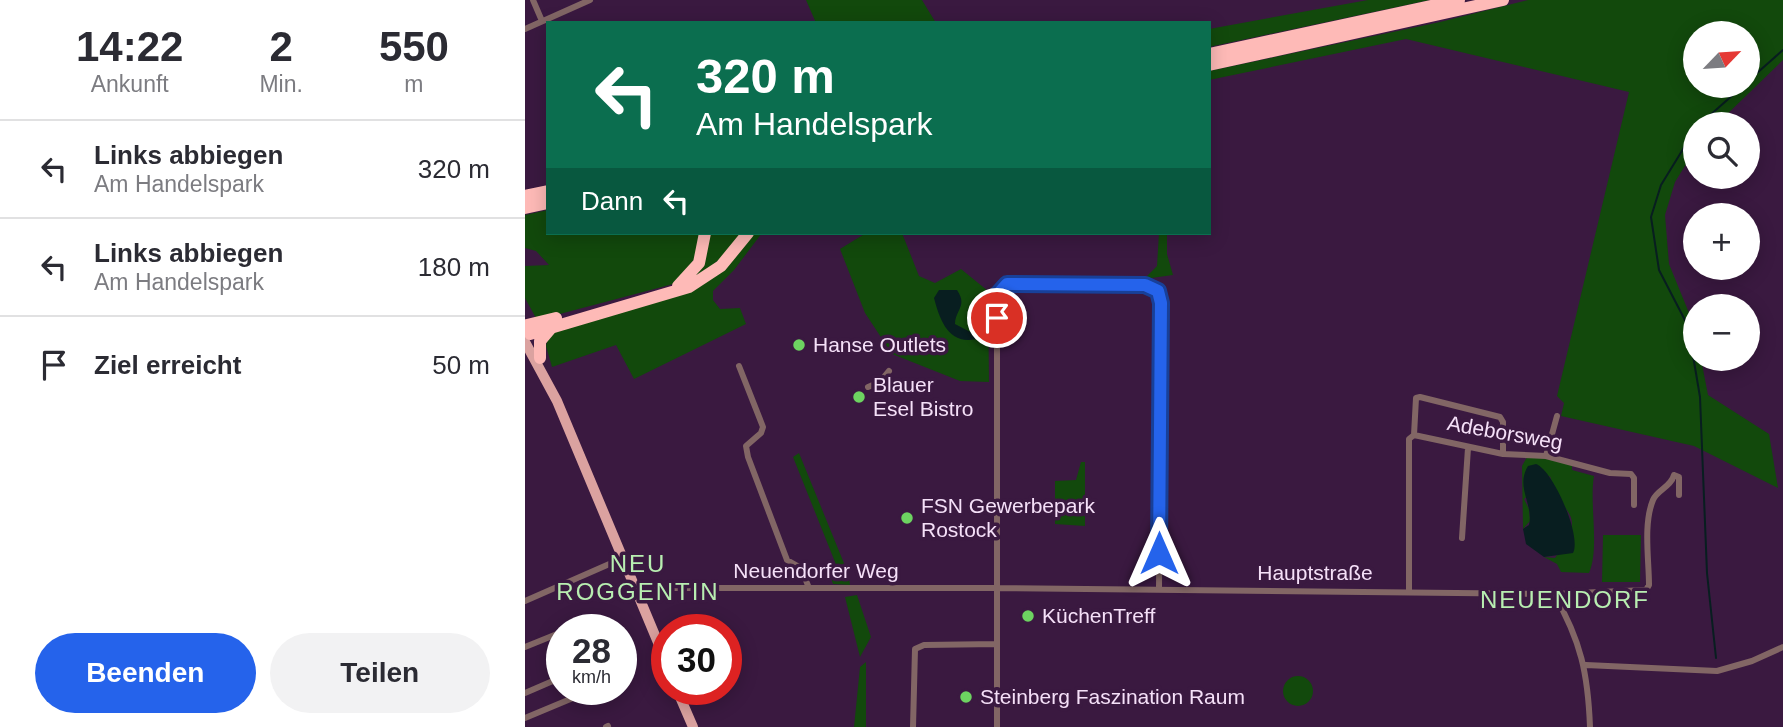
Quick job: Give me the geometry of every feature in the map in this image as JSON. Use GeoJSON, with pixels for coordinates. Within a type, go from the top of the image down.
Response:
{"type":"FeatureCollection","features":[{"type":"Feature","properties":{"kind":"highway"},"geometry":{"type":"LineString","coordinates":[[1211,54],[1459,0]]}},
{"type":"Feature","properties":{"kind":"highway"},"geometry":{"type":"LineString","coordinates":[[1211,65],[1503,0]]}},
{"type":"Feature","properties":{"kind":"highway"},"geometry":{"type":"LineString","coordinates":[[525,196],[546,191]]}},
{"type":"Feature","properties":{"kind":"highway"},"geometry":{"type":"LineString","coordinates":[[525,208],[546,203]]}},
{"type":"Feature","properties":{"kind":"highway"},"geometry":{"type":"LineString","coordinates":[[526,330],[680,285],[699,263],[705,235]]}},
{"type":"Feature","properties":{"kind":"highway"},"geometry":{"type":"LineString","coordinates":[[526,330],[551,328],[698,282],[721,266],[746,235]]}},
{"type":"Feature","properties":{"kind":"highway"},"geometry":{"type":"LineString","coordinates":[[540,358],[540,341],[551,328]]}},
{"type":"Feature","properties":{"kind":"main road"},"geometry":{"type":"LineString","coordinates":[[526,330],[540,358],[551,390]]}},
{"type":"Feature","properties":{"kind":"main road"},"geometry":{"type":"LineString","coordinates":[[526,330],[651,626]]}},
{"type":"Feature","properties":{"kind":"main road"},"geometry":{"type":"LineString","coordinates":[[683,705],[693,727]]}},
{"type":"Feature","properties":{"kind":"street"},"geometry":{"type":"LineString","coordinates":[[533,0],[542,21]]}},
{"type":"Feature","properties":{"kind":"street"},"geometry":{"type":"LineString","coordinates":[[525,29],[590,0]]}},
{"type":"Feature","properties":{"kind":"street"},"geometry":{"type":"LineString","coordinates":[[997,727],[999,291],[1007,284],[1145,285],[1158,291],[1161,303],[1159,589]]}},
{"type":"Feature","properties":{"kind":"street"},"geometry":{"type":"LineString","coordinates":[[739,366],[763,427],[761,433],[746,446],[748,457],[787,560],[801,568],[809,588]]}},
{"type":"Feature","properties":{"kind":"street"},"geometry":{"type":"LineString","coordinates":[[868,387],[880,382],[889,371]]}},
{"type":"Feature","properties":{"kind":"street"},"geometry":{"type":"LineString","coordinates":[[880,382],[891,389]]}},
{"type":"Feature","properties":{"kind":"street"},"geometry":{"type":"LineString","coordinates":[[1409,590],[1409,439],[1414,435],[1414,402],[1420,397],[1500,417],[1503,422],[1503,454]]}},
{"type":"Feature","properties":{"kind":"street"},"geometry":{"type":"LineString","coordinates":[[1546,456],[1557,416]]}},
{"type":"Feature","properties":{"kind":"street","name":"Adeborsweg"},"geometry":{"type":"LineString","coordinates":[[1414,435],[1468,448],[1503,454],[1546,456],[1609,473],[1631,474],[1634,478],[1634,505]]}},
{"type":"Feature","properties":{"kind":"street"},"geometry":{"type":"LineString","coordinates":[[1462,538],[1468,448]]}},
{"type":"Feature","properties":{"kind":"street","name":"Hauptstraße"},"geometry":{"type":"LineString","coordinates":[[997,588],[1409,590],[1554,594],[1646,590],[1649,585],[1650,516],[1653,498],[1673,481],[1674,475],[1679,477],[1679,495]]}},
{"type":"Feature","properties":{"kind":"street"},"geometry":{"type":"LineString","coordinates":[[525,601],[623,558]]}},
{"type":"Feature","properties":{"kind":"street","name":"Neuendorfer Weg"},"geometry":{"type":"LineString","coordinates":[[635,588],[997,588]]}},
{"type":"Feature","properties":{"kind":"street"},"geometry":{"type":"LineString","coordinates":[[1554,594],[1575,633],[1586,665],[1590,727]]}},
{"type":"Feature","properties":{"kind":"street"},"geometry":{"type":"LineString","coordinates":[[525,647],[546,638]]}},
{"type":"Feature","properties":{"kind":"street"},"geometry":{"type":"LineString","coordinates":[[913,727],[915,649],[924,645],[997,644]]}},
{"type":"Feature","properties":{"kind":"street"},"geometry":{"type":"LineString","coordinates":[[1586,665],[1717,671],[1752,661],[1783,647]]}},
{"type":"Feature","properties":{"kind":"street"},"geometry":{"type":"LineString","coordinates":[[525,693],[546,684]]}},
{"type":"Feature","properties":{"kind":"street"},"geometry":{"type":"LineString","coordinates":[[525,718],[556,705]]}},
{"type":"Feature","properties":{"kind":"green space"},"geometry":{"type":"Polygon","coordinates":[[[806,0],[922,0],[935,21],[815,21],[806,0]]]}},
{"type":"Feature","properties":{"kind":"green space"},"geometry":{"type":"Polygon","coordinates":[[[1368,0],[1430,0],[1211,47],[1211,29],[1368,0]]]}},
{"type":"Feature","properties":{"kind":"green space"},"geometry":{"type":"Polygon","coordinates":[[[1528,0],[1783,0],[1783,60],[1761,81],[1761,21],[1683,21],[1683,98],[1744,98],[1729,112],[1683,112],[1683,169],[1675,182],[1665,215],[1669,264],[1683,298],[1683,371],[1703,371],[1708,395],[1769,434],[1778,488],[1694,446],[1561,416],[1564,403],[1557,396],[1629,92],[1406,39],[1211,80],[1211,71],[1440,22],[1528,0]]]}},
{"type":"Feature","properties":{"kind":"green space"},"geometry":{"type":"Polygon","coordinates":[[[546,210],[546,235],[702,235],[701,250],[677,283],[537,320],[525,298],[525,266],[549,265],[536,251],[525,248],[525,215],[546,210]]]}},
{"type":"Feature","properties":{"kind":"green space"},"geometry":{"type":"Polygon","coordinates":[[[707,235],[743,235],[726,257],[686,283],[707,235]]]}},
{"type":"Feature","properties":{"kind":"green space"},"geometry":{"type":"Polygon","coordinates":[[[749,235],[760,235],[734,270],[713,291],[713,300],[720,309],[740,308],[746,324],[634,379],[616,345],[552,367],[546,346],[549,333],[679,293],[749,235]]]}},
{"type":"Feature","properties":{"kind":"green space"},"geometry":{"type":"Polygon","coordinates":[[[863,235],[903,235],[919,276],[935,283],[961,269],[988,291],[989,382],[960,381],[892,354],[865,313],[840,249],[863,235]]]}},
{"type":"Feature","properties":{"kind":"green space"},"geometry":{"type":"Polygon","coordinates":[[[1159,235],[1167,235],[1167,254],[1173,275],[1144,279],[1157,266],[1159,235]]]}},
{"type":"Feature","properties":{"kind":"green space"},"geometry":{"type":"Polygon","coordinates":[[[799,453],[848,573],[850,585],[833,584],[831,578],[839,572],[793,457],[799,453]]]}},
{"type":"Feature","properties":{"kind":"green space"},"geometry":{"type":"Polygon","coordinates":[[[1527,457],[1546,458],[1572,465],[1572,470],[1594,476],[1594,551],[1589,573],[1561,572],[1557,564],[1544,557],[1555,558],[1571,531],[1572,522],[1550,476],[1524,499],[1529,509],[1530,521],[1523,529],[1522,466],[1527,457]]]}},
{"type":"Feature","properties":{"kind":"green space"},"geometry":{"type":"Polygon","coordinates":[[[1081,462],[1085,462],[1085,526],[1055,524],[1055,481],[1076,480],[1081,462]]]}},
{"type":"Feature","properties":{"kind":"green space"},"geometry":{"type":"Polygon","coordinates":[[[1603,535],[1641,535],[1640,582],[1602,582],[1603,535]]]}},
{"type":"Feature","properties":{"kind":"green space"},"geometry":{"type":"Polygon","coordinates":[[[857,595],[871,637],[860,657],[845,597],[857,595]]]}},
{"type":"Feature","properties":{"kind":"green space"},"geometry":{"type":"Polygon","coordinates":[[[866,662],[866,727],[854,727],[860,667],[866,662]]]}},
{"type":"Feature","properties":{"kind":"green space"},"geometry":{"type":"Polygon","coordinates":[[[1298,676],[1309,680],[1313,691],[1309,702],[1298,706],[1287,702],[1283,691],[1287,680],[1298,676]]]}},
{"type":"Feature","properties":{"kind":"shaded area"},"geometry":{"type":"Polygon","coordinates":[[[939,290],[957,290],[961,304],[955,324],[976,335],[976,339],[959,338],[947,329],[934,298],[939,290]]]}},
{"type":"Feature","properties":{"kind":"shaded area"},"geometry":{"type":"Polygon","coordinates":[[[1536,464],[1550,478],[1564,504],[1573,533],[1573,553],[1544,557],[1526,544],[1523,529],[1529,525],[1530,518],[1523,481],[1528,466],[1536,464]]]}},
{"type":"Feature","properties":{"kind":"waterway"},"geometry":{"type":"LineString","coordinates":[[1761,69],[1783,50]]}},
{"type":"Feature","properties":{"kind":"waterway"},"geometry":{"type":"LineString","coordinates":[[1714,112],[1729,98]]}},
{"type":"Feature","properties":{"kind":"waterway"},"geometry":{"type":"LineString","coordinates":[[1683,149],[1661,185],[1651,217],[1659,270],[1688,326],[1700,397],[1707,573],[1716,658]]}},
{"type":"Feature","properties":{"kind":"place","name":"Hanse Outlets"},"geometry":{"type":"Point","coordinates":[799,345]}},
{"type":"Feature","properties":{"kind":"place","name":"Blauer Esel Bistro"},"geometry":{"type":"Point","coordinates":[859,397]}},
{"type":"Feature","properties":{"kind":"place","name":"FSN Gewerbepark Rostock"},"geometry":{"type":"Point","coordinates":[907,518]}},
{"type":"Feature","properties":{"kind":"place","name":"KüchenTreff"},"geometry":{"type":"Point","coordinates":[1028,616]}},
{"type":"Feature","properties":{"kind":"place","name":"Steinberg Faszination Raum"},"geometry":{"type":"Point","coordinates":[966,697]}},
{"type":"Feature","properties":{"kind":"district","name":"NEU ROGGENTIN"},"geometry":{"type":"Point","coordinates":[638,578]}},
{"type":"Feature","properties":{"kind":"district","name":"NEUENDORF"},"geometry":{"type":"Point","coordinates":[1565,600]}},
{"type":"Feature","properties":{"kind":"route"},"geometry":{"type":"LineString","coordinates":[[997,318],[998,294],[1007,284],[1145,285],[1158,291],[1161,303],[1159,553]]}}]}
